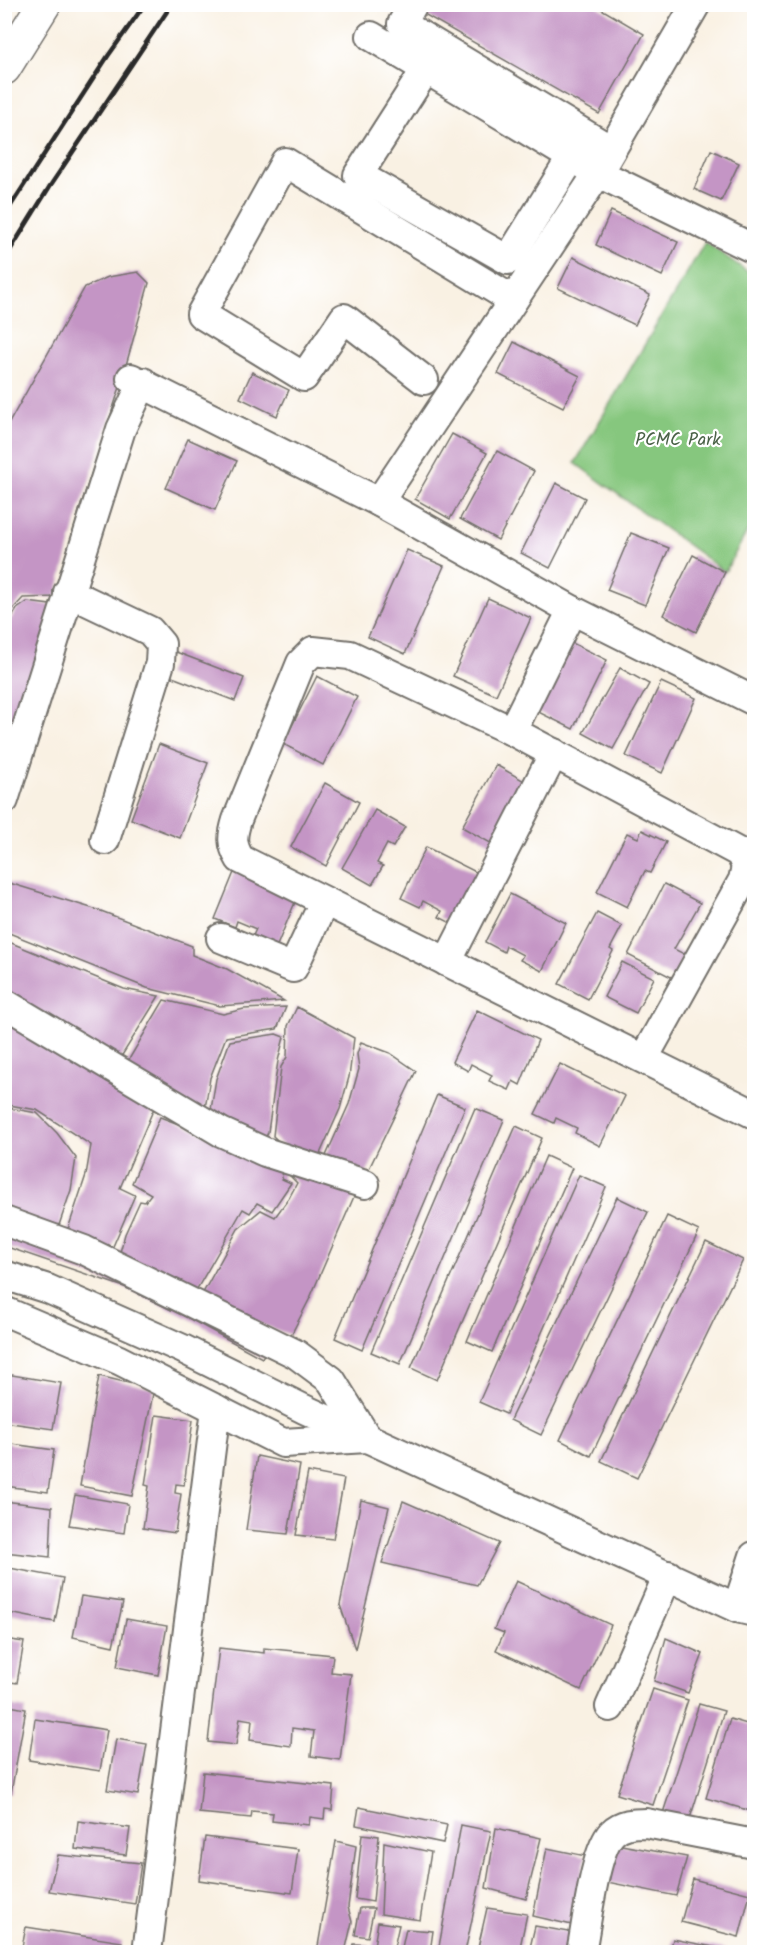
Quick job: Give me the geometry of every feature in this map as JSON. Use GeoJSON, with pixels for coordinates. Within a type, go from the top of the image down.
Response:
{"type":"FeatureCollection","features":[{"type":"Feature","properties":{"kind":"main road"},"geometry":{"type":"LineString","coordinates":[[4,68],[44,4]]}},
{"type":"Feature","properties":{"kind":"street"},"geometry":{"type":"LineString","coordinates":[[413,4],[402,24],[604,162],[754,249]]}},
{"type":"Feature","properties":{"kind":"street"},"geometry":{"type":"LineString","coordinates":[[379,502],[604,162],[696,4]]}},
{"type":"Feature","properties":{"kind":"street"},"geometry":{"type":"LineString","coordinates":[[371,36],[572,157],[604,162]]}},
{"type":"Feature","properties":{"kind":"street"},"geometry":{"type":"LineString","coordinates":[[426,69],[358,175],[508,260],[572,157]]}},
{"type":"Feature","properties":{"kind":"street"},"geometry":{"type":"LineString","coordinates":[[424,380],[344,318],[304,377],[201,314],[285,162],[513,300]]}},
{"type":"Feature","properties":{"kind":"street"},"geometry":{"type":"LineString","coordinates":[[4,800],[68,592],[104,492],[137,380],[379,502],[572,610],[754,701]]}},
{"type":"Feature","properties":{"kind":"street"},"geometry":{"type":"LineString","coordinates":[[68,592],[150,631],[161,644],[160,663],[105,840]]}},
{"type":"Feature","properties":{"kind":"street"},"geometry":{"type":"LineString","coordinates":[[512,731],[572,610]]}},
{"type":"Feature","properties":{"kind":"street"},"geometry":{"type":"LineString","coordinates":[[644,1058],[743,880],[746,866],[740,853],[512,731],[350,655],[313,651],[301,663],[232,836],[233,847],[240,859],[754,1114]]}},
{"type":"Feature","properties":{"kind":"street"},"geometry":{"type":"LineString","coordinates":[[447,962],[554,753]]}},
{"type":"Feature","properties":{"kind":"street"},"geometry":{"type":"LineString","coordinates":[[221,938],[293,968],[324,902]]}},
{"type":"Feature","properties":{"kind":"street"},"geometry":{"type":"LineString","coordinates":[[4,1004],[221,1132],[265,1152],[365,1184]]}},
{"type":"Feature","properties":{"kind":"street"},"geometry":{"type":"LineString","coordinates":[[4,1221],[84,1250],[296,1354],[331,1380],[367,1438]]}},
{"type":"Feature","properties":{"kind":"street"},"geometry":{"type":"LineString","coordinates":[[4,1275],[48,1290],[234,1372],[367,1438],[668,1575],[749,1616],[754,1556]]}},
{"type":"Feature","properties":{"kind":"street"},"geometry":{"type":"LineString","coordinates":[[4,1311],[119,1360],[283,1443],[367,1438]]}},
{"type":"Feature","properties":{"kind":"street"},"geometry":{"type":"LineString","coordinates":[[147,1953],[216,1409]]}},
{"type":"Feature","properties":{"kind":"street"},"geometry":{"type":"LineString","coordinates":[[610,1707],[668,1575]]}},
{"type":"Feature","properties":{"kind":"street"},"geometry":{"type":"LineString","coordinates":[[581,1953],[602,1847],[614,1831],[631,1822],[646,1823],[754,1845]]}},
{"type":"Feature","properties":{"kind":"green space","name":"PCMC Park"},"geometry":{"type":"Polygon","coordinates":[[[705,242],[754,276],[754,519],[725,572],[575,463],[705,242]]]}},
{"type":"Feature","properties":{"kind":"building"},"geometry":{"type":"Polygon","coordinates":[[[429,4],[593,4],[644,34],[599,114],[424,14],[429,4]]]}},
{"type":"Feature","properties":{"kind":"building"},"geometry":{"type":"Polygon","coordinates":[[[711,150],[739,163],[721,201],[694,189],[711,150]]]}},
{"type":"Feature","properties":{"kind":"building"},"geometry":{"type":"Polygon","coordinates":[[[611,211],[678,242],[662,276],[596,245],[611,211]]]}},
{"type":"Feature","properties":{"kind":"building"},"geometry":{"type":"Polygon","coordinates":[[[573,257],[650,295],[635,325],[558,288],[573,257]]]}},
{"type":"Feature","properties":{"kind":"building"},"geometry":{"type":"Polygon","coordinates":[[[138,272],[149,283],[119,390],[79,511],[56,597],[23,598],[4,619],[4,432],[85,287],[108,277],[138,272]]]}},
{"type":"Feature","properties":{"kind":"building"},"geometry":{"type":"Polygon","coordinates":[[[514,342],[580,376],[563,407],[498,374],[514,342]]]}},
{"type":"Feature","properties":{"kind":"building"},"geometry":{"type":"Polygon","coordinates":[[[252,372],[289,390],[277,416],[240,398],[252,372]]]}},
{"type":"Feature","properties":{"kind":"building"},"geometry":{"type":"Polygon","coordinates":[[[452,434],[487,453],[450,519],[415,499],[452,434]]]}},
{"type":"Feature","properties":{"kind":"building"},"geometry":{"type":"Polygon","coordinates":[[[188,439],[237,461],[215,510],[166,488],[188,439]]]}},
{"type":"Feature","properties":{"kind":"building"},"geometry":{"type":"Polygon","coordinates":[[[497,451],[534,471],[498,540],[460,519],[497,451]]]}},
{"type":"Feature","properties":{"kind":"building"},"geometry":{"type":"Polygon","coordinates":[[[556,483],[585,498],[550,568],[521,553],[556,483]]]}},
{"type":"Feature","properties":{"kind":"building"},"geometry":{"type":"Polygon","coordinates":[[[631,533],[669,548],[645,605],[607,590],[631,533]]]}},
{"type":"Feature","properties":{"kind":"building"},"geometry":{"type":"Polygon","coordinates":[[[407,550],[444,566],[405,654],[368,637],[407,550]]]}},
{"type":"Feature","properties":{"kind":"building"},"geometry":{"type":"Polygon","coordinates":[[[693,555],[725,572],[696,632],[663,615],[693,555]]]}},
{"type":"Feature","properties":{"kind":"building"},"geometry":{"type":"Polygon","coordinates":[[[488,598],[531,618],[496,695],[453,676],[488,598]]]}},
{"type":"Feature","properties":{"kind":"building"},"geometry":{"type":"Polygon","coordinates":[[[27,602],[58,606],[4,781],[4,630],[17,609],[27,602]]]}},
{"type":"Feature","properties":{"kind":"building"},"geometry":{"type":"Polygon","coordinates":[[[562,638],[607,660],[573,729],[528,707],[562,638]]]}},
{"type":"Feature","properties":{"kind":"building"},"geometry":{"type":"Polygon","coordinates":[[[176,652],[244,678],[235,701],[167,675],[176,652]]]}},
{"type":"Feature","properties":{"kind":"building"},"geometry":{"type":"Polygon","coordinates":[[[620,668],[649,684],[613,749],[583,733],[620,668]]]}},
{"type":"Feature","properties":{"kind":"building"},"geometry":{"type":"Polygon","coordinates":[[[317,676],[357,697],[323,765],[283,744],[317,676]]]}},
{"type":"Feature","properties":{"kind":"building"},"geometry":{"type":"Polygon","coordinates":[[[661,682],[696,698],[662,773],[626,756],[661,682]]]}},
{"type":"Feature","properties":{"kind":"building"},"geometry":{"type":"Polygon","coordinates":[[[159,744],[208,763],[180,838],[131,819],[159,744]]]}},
{"type":"Feature","properties":{"kind":"building"},"geometry":{"type":"Polygon","coordinates":[[[496,765],[528,783],[494,845],[462,827],[496,765]]]}},
{"type":"Feature","properties":{"kind":"building"},"geometry":{"type":"Polygon","coordinates":[[[325,783],[359,802],[326,866],[291,847],[325,783]]]}},
{"type":"Feature","properties":{"kind":"building"},"geometry":{"type":"Polygon","coordinates":[[[375,810],[405,827],[393,847],[387,844],[377,863],[383,866],[372,885],[342,868],[375,810]]]}},
{"type":"Feature","properties":{"kind":"building"},"geometry":{"type":"Polygon","coordinates":[[[642,830],[666,842],[650,873],[645,871],[627,907],[597,892],[627,833],[638,838],[642,830]]]}},
{"type":"Feature","properties":{"kind":"building"},"geometry":{"type":"Polygon","coordinates":[[[426,847],[482,875],[457,926],[439,917],[442,911],[423,901],[420,907],[401,898],[426,847]]]}},
{"type":"Feature","properties":{"kind":"building"},"geometry":{"type":"Polygon","coordinates":[[[235,870],[298,895],[276,948],[252,938],[256,929],[237,921],[235,927],[215,919],[235,870]]]}},
{"type":"Feature","properties":{"kind":"building"},"geometry":{"type":"Polygon","coordinates":[[[6,882],[101,911],[192,946],[192,955],[227,969],[284,1001],[220,1006],[147,988],[4,931],[6,882]]]}},
{"type":"Feature","properties":{"kind":"building"},"geometry":{"type":"Polygon","coordinates":[[[664,884],[700,903],[674,949],[686,955],[673,978],[628,955],[664,884]]]}},
{"type":"Feature","properties":{"kind":"building"},"geometry":{"type":"Polygon","coordinates":[[[510,894],[566,923],[542,971],[520,960],[523,955],[506,946],[504,952],[485,942],[510,894]]]}},
{"type":"Feature","properties":{"kind":"building"},"geometry":{"type":"Polygon","coordinates":[[[597,913],[622,926],[610,949],[613,951],[588,999],[559,984],[597,913]]]}},
{"type":"Feature","properties":{"kind":"building"},"geometry":{"type":"Polygon","coordinates":[[[4,940],[124,989],[159,996],[116,1065],[4,996],[4,940]]]}},
{"type":"Feature","properties":{"kind":"building"},"geometry":{"type":"Polygon","coordinates":[[[622,962],[654,978],[636,1013],[604,997],[622,962]]]}},
{"type":"Feature","properties":{"kind":"building"},"geometry":{"type":"Polygon","coordinates":[[[164,1000],[223,1014],[244,1009],[286,1007],[277,1029],[226,1037],[210,1078],[204,1115],[125,1066],[164,1000]]]}},
{"type":"Feature","properties":{"kind":"building"},"geometry":{"type":"Polygon","coordinates":[[[297,1007],[354,1038],[349,1077],[340,1109],[315,1165],[290,1152],[273,1136],[281,1067],[287,1057],[288,1026],[297,1007]]]}},
{"type":"Feature","properties":{"kind":"building"},"geometry":{"type":"Polygon","coordinates":[[[4,1009],[157,1101],[120,1188],[135,1195],[108,1258],[65,1238],[86,1175],[91,1145],[37,1110],[4,1104],[4,1009]]]}},
{"type":"Feature","properties":{"kind":"building"},"geometry":{"type":"Polygon","coordinates":[[[477,1010],[538,1040],[520,1085],[513,1081],[509,1090],[489,1081],[492,1075],[471,1064],[468,1071],[452,1062],[477,1010]]]}},
{"type":"Feature","properties":{"kind":"building"},"geometry":{"type":"Polygon","coordinates":[[[276,1034],[284,1037],[278,1061],[268,1132],[262,1148],[209,1122],[216,1079],[230,1041],[276,1034]]]}},
{"type":"Feature","properties":{"kind":"building"},"geometry":{"type":"Polygon","coordinates":[[[361,1042],[390,1053],[416,1071],[363,1181],[321,1167],[349,1104],[359,1069],[357,1054],[361,1042]]]}},
{"type":"Feature","properties":{"kind":"building"},"geometry":{"type":"Polygon","coordinates":[[[560,1064],[625,1096],[600,1146],[575,1133],[577,1128],[556,1118],[554,1123],[535,1114],[560,1064]]]}},
{"type":"Feature","properties":{"kind":"building"},"geometry":{"type":"Polygon","coordinates":[[[437,1095],[465,1107],[362,1350],[335,1338],[437,1095]]]}},
{"type":"Feature","properties":{"kind":"building"},"geometry":{"type":"Polygon","coordinates":[[[4,1107],[37,1113],[57,1133],[76,1158],[71,1190],[56,1234],[4,1215],[4,1107]]]}},
{"type":"Feature","properties":{"kind":"building"},"geometry":{"type":"Polygon","coordinates":[[[475,1108],[504,1120],[400,1364],[371,1352],[475,1108]]]}},
{"type":"Feature","properties":{"kind":"building"},"geometry":{"type":"Polygon","coordinates":[[[160,1117],[283,1168],[282,1179],[291,1183],[272,1211],[257,1203],[250,1213],[243,1209],[190,1301],[117,1263],[125,1234],[140,1201],[145,1202],[151,1194],[132,1183],[160,1117]]]}},
{"type":"Feature","properties":{"kind":"building"},"geometry":{"type":"Polygon","coordinates":[[[516,1126],[542,1138],[437,1380],[411,1368],[516,1126]]]}},
{"type":"Feature","properties":{"kind":"building"},"geometry":{"type":"Polygon","coordinates":[[[546,1156],[572,1168],[492,1352],[467,1341],[546,1156]]]}},
{"type":"Feature","properties":{"kind":"building"},"geometry":{"type":"Polygon","coordinates":[[[296,1164],[359,1185],[310,1298],[291,1335],[198,1302],[238,1229],[261,1210],[275,1217],[289,1198],[297,1183],[289,1175],[296,1164]]]}},
{"type":"Feature","properties":{"kind":"building"},"geometry":{"type":"Polygon","coordinates":[[[579,1175],[606,1187],[506,1414],[479,1402],[579,1175]]]}},
{"type":"Feature","properties":{"kind":"building"},"geometry":{"type":"Polygon","coordinates":[[[617,1197],[648,1212],[541,1435],[510,1420],[617,1197]]]}},
{"type":"Feature","properties":{"kind":"building"},"geometry":{"type":"Polygon","coordinates":[[[667,1216],[699,1231],[591,1456],[560,1440],[667,1216]]]}},
{"type":"Feature","properties":{"kind":"building"},"geometry":{"type":"Polygon","coordinates":[[[4,1227],[270,1343],[262,1358],[124,1287],[4,1246],[4,1227]]]}},
{"type":"Feature","properties":{"kind":"building"},"geometry":{"type":"Polygon","coordinates":[[[706,1242],[743,1260],[637,1478],[601,1461],[706,1242]]]}},
{"type":"Feature","properties":{"kind":"building"},"geometry":{"type":"Polygon","coordinates":[[[6,1374],[61,1383],[53,1429],[4,1422],[6,1374]]]}},
{"type":"Feature","properties":{"kind":"building"},"geometry":{"type":"Polygon","coordinates":[[[99,1376],[154,1389],[132,1496],[80,1486],[99,1376]]]}},
{"type":"Feature","properties":{"kind":"building"},"geometry":{"type":"Polygon","coordinates":[[[156,1415],[193,1420],[184,1485],[176,1484],[175,1493],[181,1494],[175,1533],[143,1528],[149,1486],[145,1485],[156,1415]]]}},
{"type":"Feature","properties":{"kind":"building"},"geometry":{"type":"Polygon","coordinates":[[[5,1443],[54,1450],[48,1492],[5,1486],[5,1443]]]}},
{"type":"Feature","properties":{"kind":"building"},"geometry":{"type":"Polygon","coordinates":[[[257,1456],[300,1465],[288,1534],[246,1530],[257,1456]]]}},
{"type":"Feature","properties":{"kind":"building"},"geometry":{"type":"Polygon","coordinates":[[[308,1472],[344,1479],[333,1539],[296,1535],[308,1472]]]}},
{"type":"Feature","properties":{"kind":"building"},"geometry":{"type":"Polygon","coordinates":[[[75,1495],[128,1504],[124,1533],[69,1525],[75,1495]]]}},
{"type":"Feature","properties":{"kind":"building"},"geometry":{"type":"Polygon","coordinates":[[[361,1500],[389,1507],[355,1649],[340,1605],[361,1500]]]}},
{"type":"Feature","properties":{"kind":"building"},"geometry":{"type":"Polygon","coordinates":[[[4,1501],[52,1507],[50,1557],[4,1552],[4,1501]]]}},
{"type":"Feature","properties":{"kind":"building"},"geometry":{"type":"Polygon","coordinates":[[[403,1501],[499,1543],[477,1585],[382,1563],[403,1501]]]}},
{"type":"Feature","properties":{"kind":"building"},"geometry":{"type":"Polygon","coordinates":[[[4,1567],[63,1578],[55,1622],[4,1612],[4,1567]]]}},
{"type":"Feature","properties":{"kind":"building"},"geometry":{"type":"Polygon","coordinates":[[[516,1581],[611,1625],[581,1690],[496,1650],[504,1633],[494,1629],[516,1581]]]}},
{"type":"Feature","properties":{"kind":"building"},"geometry":{"type":"Polygon","coordinates":[[[81,1596],[123,1602],[113,1646],[73,1637],[81,1596]]]}},
{"type":"Feature","properties":{"kind":"building"},"geometry":{"type":"Polygon","coordinates":[[[126,1619],[167,1626],[158,1675],[117,1667],[126,1619]]]}},
{"type":"Feature","properties":{"kind":"building"},"geometry":{"type":"Polygon","coordinates":[[[666,1638],[703,1654],[688,1693],[654,1681],[666,1638]]]}},
{"type":"Feature","properties":{"kind":"building"},"geometry":{"type":"Polygon","coordinates":[[[4,1639],[24,1642],[17,1683],[4,1681],[4,1639]]]}},
{"type":"Feature","properties":{"kind":"building"},"geometry":{"type":"Polygon","coordinates":[[[219,1648],[264,1653],[264,1648],[333,1655],[331,1672],[351,1674],[340,1760],[311,1756],[314,1731],[292,1728],[291,1746],[250,1740],[252,1720],[240,1718],[236,1745],[208,1742],[219,1648]]]}},
{"type":"Feature","properties":{"kind":"building"},"geometry":{"type":"Polygon","coordinates":[[[653,1689],[688,1700],[653,1805],[617,1794],[653,1689]]]}},
{"type":"Feature","properties":{"kind":"building"},"geometry":{"type":"Polygon","coordinates":[[[699,1704],[724,1711],[687,1828],[660,1822],[699,1704]]]}},
{"type":"Feature","properties":{"kind":"building"},"geometry":{"type":"Polygon","coordinates":[[[4,1705],[26,1709],[11,1793],[4,1792],[4,1705]]]}},
{"type":"Feature","properties":{"kind":"building"},"geometry":{"type":"Polygon","coordinates":[[[35,1719],[107,1730],[100,1771],[29,1760],[35,1719]]]}},
{"type":"Feature","properties":{"kind":"building"},"geometry":{"type":"Polygon","coordinates":[[[730,1719],[754,1726],[754,1812],[706,1798],[730,1719]]]}},
{"type":"Feature","properties":{"kind":"building"},"geometry":{"type":"Polygon","coordinates":[[[116,1739],[147,1744],[138,1795],[107,1790],[116,1739]]]}},
{"type":"Feature","properties":{"kind":"building"},"geometry":{"type":"Polygon","coordinates":[[[203,1772],[334,1786],[332,1810],[325,1809],[324,1819],[310,1817],[309,1825],[272,1821],[273,1813],[252,1811],[251,1818],[199,1813],[203,1772]]]}},
{"type":"Feature","properties":{"kind":"building"},"geometry":{"type":"Polygon","coordinates":[[[359,1807],[447,1825],[443,1843],[356,1825],[359,1807]]]}},
{"type":"Feature","properties":{"kind":"building"},"geometry":{"type":"Polygon","coordinates":[[[78,1821],[130,1828],[126,1855],[75,1849],[78,1821]]]}},
{"type":"Feature","properties":{"kind":"building"},"geometry":{"type":"Polygon","coordinates":[[[461,1825],[491,1831],[465,1952],[438,1952],[461,1825]]]}},
{"type":"Feature","properties":{"kind":"building"},"geometry":{"type":"Polygon","coordinates":[[[496,1828],[541,1838],[526,1899],[486,1888],[496,1828]]]}},
{"type":"Feature","properties":{"kind":"building"},"geometry":{"type":"Polygon","coordinates":[[[362,1834],[379,1836],[373,1902],[355,1899],[362,1834]]]}},
{"type":"Feature","properties":{"kind":"building"},"geometry":{"type":"Polygon","coordinates":[[[205,1837],[298,1849],[292,1893],[199,1880],[205,1837]]]}},
{"type":"Feature","properties":{"kind":"building"},"geometry":{"type":"Polygon","coordinates":[[[336,1841],[356,1846],[348,1907],[352,1922],[345,1952],[317,1952],[336,1841]]]}},
{"type":"Feature","properties":{"kind":"building"},"geometry":{"type":"Polygon","coordinates":[[[384,1842],[431,1852],[420,1920],[381,1914],[384,1842]]]}},
{"type":"Feature","properties":{"kind":"building"},"geometry":{"type":"Polygon","coordinates":[[[616,1844],[687,1857],[676,1896],[607,1882],[616,1844]]]}},
{"type":"Feature","properties":{"kind":"building"},"geometry":{"type":"Polygon","coordinates":[[[547,1848],[586,1856],[572,1925],[533,1916],[547,1848]]]}},
{"type":"Feature","properties":{"kind":"building"},"geometry":{"type":"Polygon","coordinates":[[[58,1855],[141,1863],[135,1904],[49,1891],[58,1855]]]}},
{"type":"Feature","properties":{"kind":"building"},"geometry":{"type":"Polygon","coordinates":[[[693,1879],[750,1894],[739,1937],[681,1922],[693,1879]]]}},
{"type":"Feature","properties":{"kind":"building"},"geometry":{"type":"Polygon","coordinates":[[[360,1908],[374,1908],[368,1937],[355,1935],[360,1908]]]}},
{"type":"Feature","properties":{"kind":"building"},"geometry":{"type":"Polygon","coordinates":[[[487,1908],[527,1914],[519,1952],[477,1952],[487,1908]]]}},
{"type":"Feature","properties":{"kind":"building"},"geometry":{"type":"Polygon","coordinates":[[[378,1922],[399,1925],[393,1952],[373,1952],[378,1922]]]}},
{"type":"Feature","properties":{"kind":"building"},"geometry":{"type":"Polygon","coordinates":[[[535,1926],[575,1933],[570,1952],[529,1952],[535,1926]]]}},
{"type":"Feature","properties":{"kind":"building"},"geometry":{"type":"Polygon","coordinates":[[[26,1927],[122,1942],[120,1952],[21,1952],[26,1927]]]}},
{"type":"Feature","properties":{"kind":"building"},"geometry":{"type":"Polygon","coordinates":[[[406,1929],[433,1931],[430,1952],[401,1952],[406,1929]]]}},
{"type":"Feature","properties":{"kind":"building"},"geometry":{"type":"Polygon","coordinates":[[[673,1939],[734,1951],[734,1952],[670,1952],[673,1939]]]}},
{"type":"Feature","properties":{"kind":"building"},"geometry":{"type":"Polygon","coordinates":[[[353,1944],[370,1945],[369,1952],[351,1952],[353,1944]]]}},
{"type":"Feature","properties":{"kind":"railway"},"geometry":{"type":"LineString","coordinates":[[4,216],[108,56],[145,4]]}},
{"type":"Feature","properties":{"kind":"railway"},"geometry":{"type":"LineString","coordinates":[[4,260],[50,186],[172,4]]}}]}
